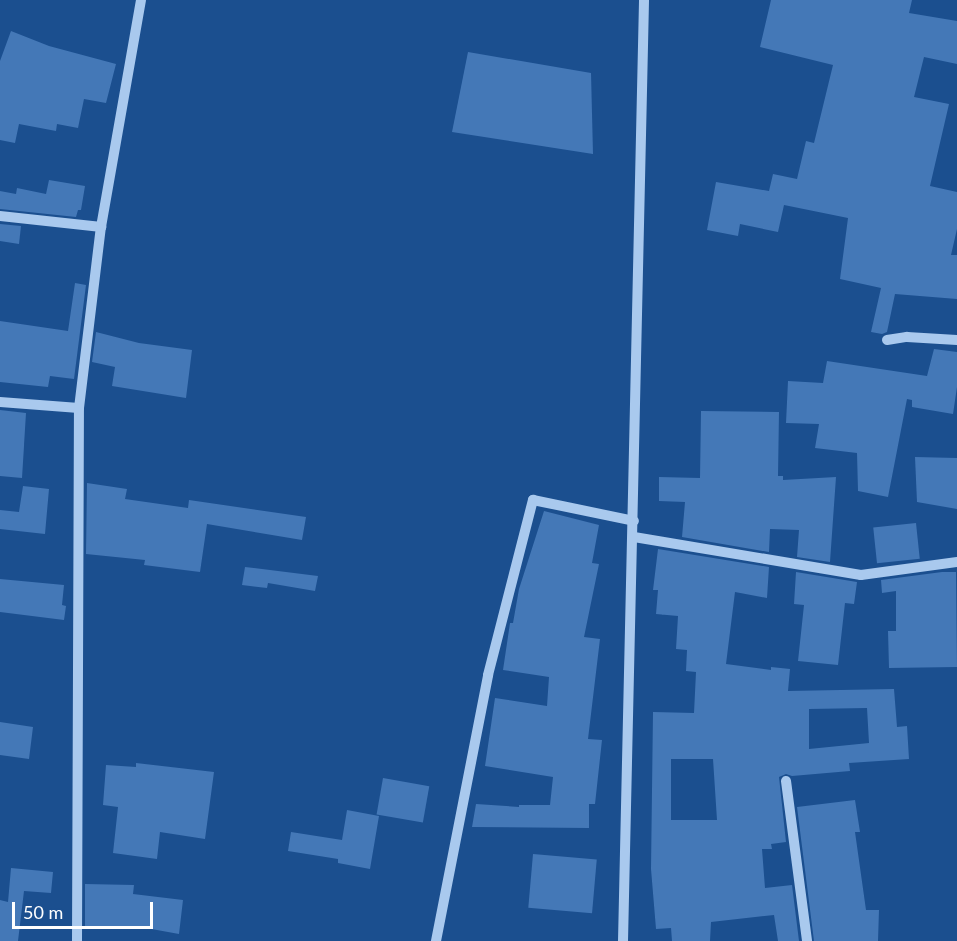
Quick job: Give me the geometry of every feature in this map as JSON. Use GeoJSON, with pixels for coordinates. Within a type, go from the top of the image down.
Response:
{"type":"FeatureCollection","features":[{"type":"Feature","properties":{"kind":"street"},"geometry":{"type":"LineString","coordinates":[[77,941],[79,408],[101,227],[141,0]]}},
{"type":"Feature","properties":{"kind":"street"},"geometry":{"type":"LineString","coordinates":[[623,941],[634,537],[644,0]]}},
{"type":"Feature","properties":{"kind":"street"},"geometry":{"type":"LineString","coordinates":[[0,216],[101,227]]}},
{"type":"Feature","properties":{"kind":"street"},"geometry":{"type":"LineString","coordinates":[[887,340],[907,337],[957,340]]}},
{"type":"Feature","properties":{"kind":"street"},"geometry":{"type":"LineString","coordinates":[[0,402],[79,408]]}},
{"type":"Feature","properties":{"kind":"street"},"geometry":{"type":"LineString","coordinates":[[436,941],[488,675],[533,500],[634,521]]}},
{"type":"Feature","properties":{"kind":"street"},"geometry":{"type":"LineString","coordinates":[[634,537],[861,575],[957,562]]}},
{"type":"Feature","properties":{"kind":"street"},"geometry":{"type":"LineString","coordinates":[[786,781],[807,941]]}},
{"type":"Feature","properties":{"kind":"building"},"geometry":{"type":"Polygon","coordinates":[[[771,0],[912,0],[909,13],[957,21],[957,64],[924,57],[914,97],[949,104],[930,186],[957,192],[957,229],[951,255],[957,255],[957,299],[895,294],[887,332],[882,334],[871,332],[881,288],[840,279],[848,218],[784,205],[778,232],[740,224],[738,236],[707,230],[716,182],[769,191],[773,174],[797,179],[806,141],[814,143],[833,65],[760,47],[771,0]]]}},
{"type":"Feature","properties":{"kind":"building"},"geometry":{"type":"Polygon","coordinates":[[[11,31],[49,46],[116,64],[106,103],[84,99],[78,128],[57,124],[56,131],[19,124],[15,143],[0,140],[0,61],[11,31]]]}},
{"type":"Feature","properties":{"kind":"building"},"geometry":{"type":"Polygon","coordinates":[[[468,52],[591,73],[593,154],[452,132],[468,52]]]}},
{"type":"Feature","properties":{"kind":"building"},"geometry":{"type":"Polygon","coordinates":[[[49,180],[85,186],[81,210],[78,210],[76,217],[0,209],[0,191],[16,194],[17,188],[46,194],[49,180]]]}},
{"type":"Feature","properties":{"kind":"building"},"geometry":{"type":"Polygon","coordinates":[[[0,224],[21,226],[19,244],[0,241],[0,224]]]}},
{"type":"Feature","properties":{"kind":"building"},"geometry":{"type":"Polygon","coordinates":[[[75,283],[86,285],[74,379],[50,376],[48,387],[0,382],[0,321],[68,331],[75,283]]]}},
{"type":"Feature","properties":{"kind":"building"},"geometry":{"type":"Polygon","coordinates":[[[96,332],[139,343],[192,350],[186,398],[112,386],[115,367],[92,362],[96,332]]]}},
{"type":"Feature","properties":{"kind":"building"},"geometry":{"type":"Polygon","coordinates":[[[934,349],[957,352],[957,387],[953,414],[912,407],[912,400],[907,399],[888,497],[858,491],[857,453],[815,448],[819,424],[786,423],[788,381],[823,383],[827,361],[927,376],[934,349]]]}},
{"type":"Feature","properties":{"kind":"building"},"geometry":{"type":"Polygon","coordinates":[[[0,410],[26,413],[22,478],[0,476],[0,410]]]}},
{"type":"Feature","properties":{"kind":"building"},"geometry":{"type":"Polygon","coordinates":[[[701,411],[779,412],[778,476],[783,476],[783,480],[836,477],[830,562],[797,557],[799,530],[770,529],[769,552],[682,537],[685,502],[659,501],[659,477],[700,478],[701,411]]]}},
{"type":"Feature","properties":{"kind":"building"},"geometry":{"type":"Polygon","coordinates":[[[915,457],[957,458],[957,509],[917,502],[915,457]]]}},
{"type":"Feature","properties":{"kind":"building"},"geometry":{"type":"Polygon","coordinates":[[[87,483],[127,489],[125,499],[188,508],[189,500],[306,517],[302,540],[207,524],[200,572],[144,565],[145,560],[86,554],[87,483]]]}},
{"type":"Feature","properties":{"kind":"building"},"geometry":{"type":"Polygon","coordinates":[[[23,486],[49,489],[45,534],[0,529],[0,510],[19,512],[23,486]]]}},
{"type":"Feature","properties":{"kind":"building"},"geometry":{"type":"Polygon","coordinates":[[[544,511],[599,525],[592,563],[599,564],[584,637],[600,639],[588,739],[602,740],[595,804],[589,804],[589,828],[472,827],[476,804],[519,807],[519,805],[550,805],[553,777],[485,766],[495,698],[547,706],[549,677],[503,670],[510,623],[513,623],[519,589],[544,511]]]}},
{"type":"Feature","properties":{"kind":"building"},"geometry":{"type":"Polygon","coordinates":[[[916,523],[920,559],[877,563],[873,527],[916,523]]]}},
{"type":"Feature","properties":{"kind":"building"},"geometry":{"type":"Polygon","coordinates":[[[658,549],[769,567],[767,598],[735,592],[726,664],[771,670],[771,667],[790,669],[788,691],[894,689],[897,727],[907,726],[909,759],[849,763],[850,771],[792,776],[786,774],[779,777],[786,842],[771,844],[772,849],[762,849],[765,888],[792,885],[799,941],[778,941],[774,915],[711,922],[710,941],[672,941],[671,928],[656,929],[651,869],[653,712],[694,713],[696,672],[686,671],[687,650],[676,649],[678,616],[656,614],[658,590],[653,590],[658,549]],[[867,708],[809,709],[809,749],[869,743],[867,708]],[[671,759],[671,820],[717,820],[713,759],[671,759]]]}},
{"type":"Feature","properties":{"kind":"building"},"geometry":{"type":"Polygon","coordinates":[[[245,567],[318,576],[315,591],[268,583],[267,588],[242,585],[245,567]]]}},
{"type":"Feature","properties":{"kind":"building"},"geometry":{"type":"Polygon","coordinates":[[[796,572],[857,582],[854,604],[845,603],[838,665],[798,661],[804,605],[794,604],[796,572]]]}},
{"type":"Feature","properties":{"kind":"building"},"geometry":{"type":"Polygon","coordinates":[[[956,572],[957,667],[889,668],[888,631],[896,631],[896,591],[882,593],[881,580],[956,572]]]}},
{"type":"Feature","properties":{"kind":"building"},"geometry":{"type":"Polygon","coordinates":[[[0,579],[64,585],[62,605],[66,606],[64,620],[0,612],[0,579]]]}},
{"type":"Feature","properties":{"kind":"building"},"geometry":{"type":"Polygon","coordinates":[[[0,722],[33,727],[29,759],[0,755],[0,722]]]}},
{"type":"Feature","properties":{"kind":"building"},"geometry":{"type":"Polygon","coordinates":[[[136,763],[214,772],[205,839],[160,832],[157,859],[113,853],[118,807],[103,805],[106,765],[136,767],[136,763]]]}},
{"type":"Feature","properties":{"kind":"building"},"geometry":{"type":"Polygon","coordinates":[[[383,778],[429,786],[423,823],[377,814],[383,778]]]}},
{"type":"Feature","properties":{"kind":"building"},"geometry":{"type":"Polygon","coordinates":[[[855,800],[860,832],[855,832],[866,910],[879,910],[878,941],[814,941],[797,807],[855,800]]]}},
{"type":"Feature","properties":{"kind":"building"},"geometry":{"type":"Polygon","coordinates":[[[347,810],[379,816],[370,869],[338,863],[338,859],[288,851],[291,832],[342,840],[347,810]]]}},
{"type":"Feature","properties":{"kind":"building"},"geometry":{"type":"Polygon","coordinates":[[[533,854],[597,860],[592,913],[528,908],[533,854]]]}},
{"type":"Feature","properties":{"kind":"building"},"geometry":{"type":"Polygon","coordinates":[[[11,868],[53,872],[51,893],[24,891],[18,941],[0,941],[0,900],[8,902],[11,868]]]}},
{"type":"Feature","properties":{"kind":"building"},"geometry":{"type":"Polygon","coordinates":[[[85,884],[134,885],[133,894],[183,900],[179,934],[146,928],[85,926],[85,884]]]}}]}
